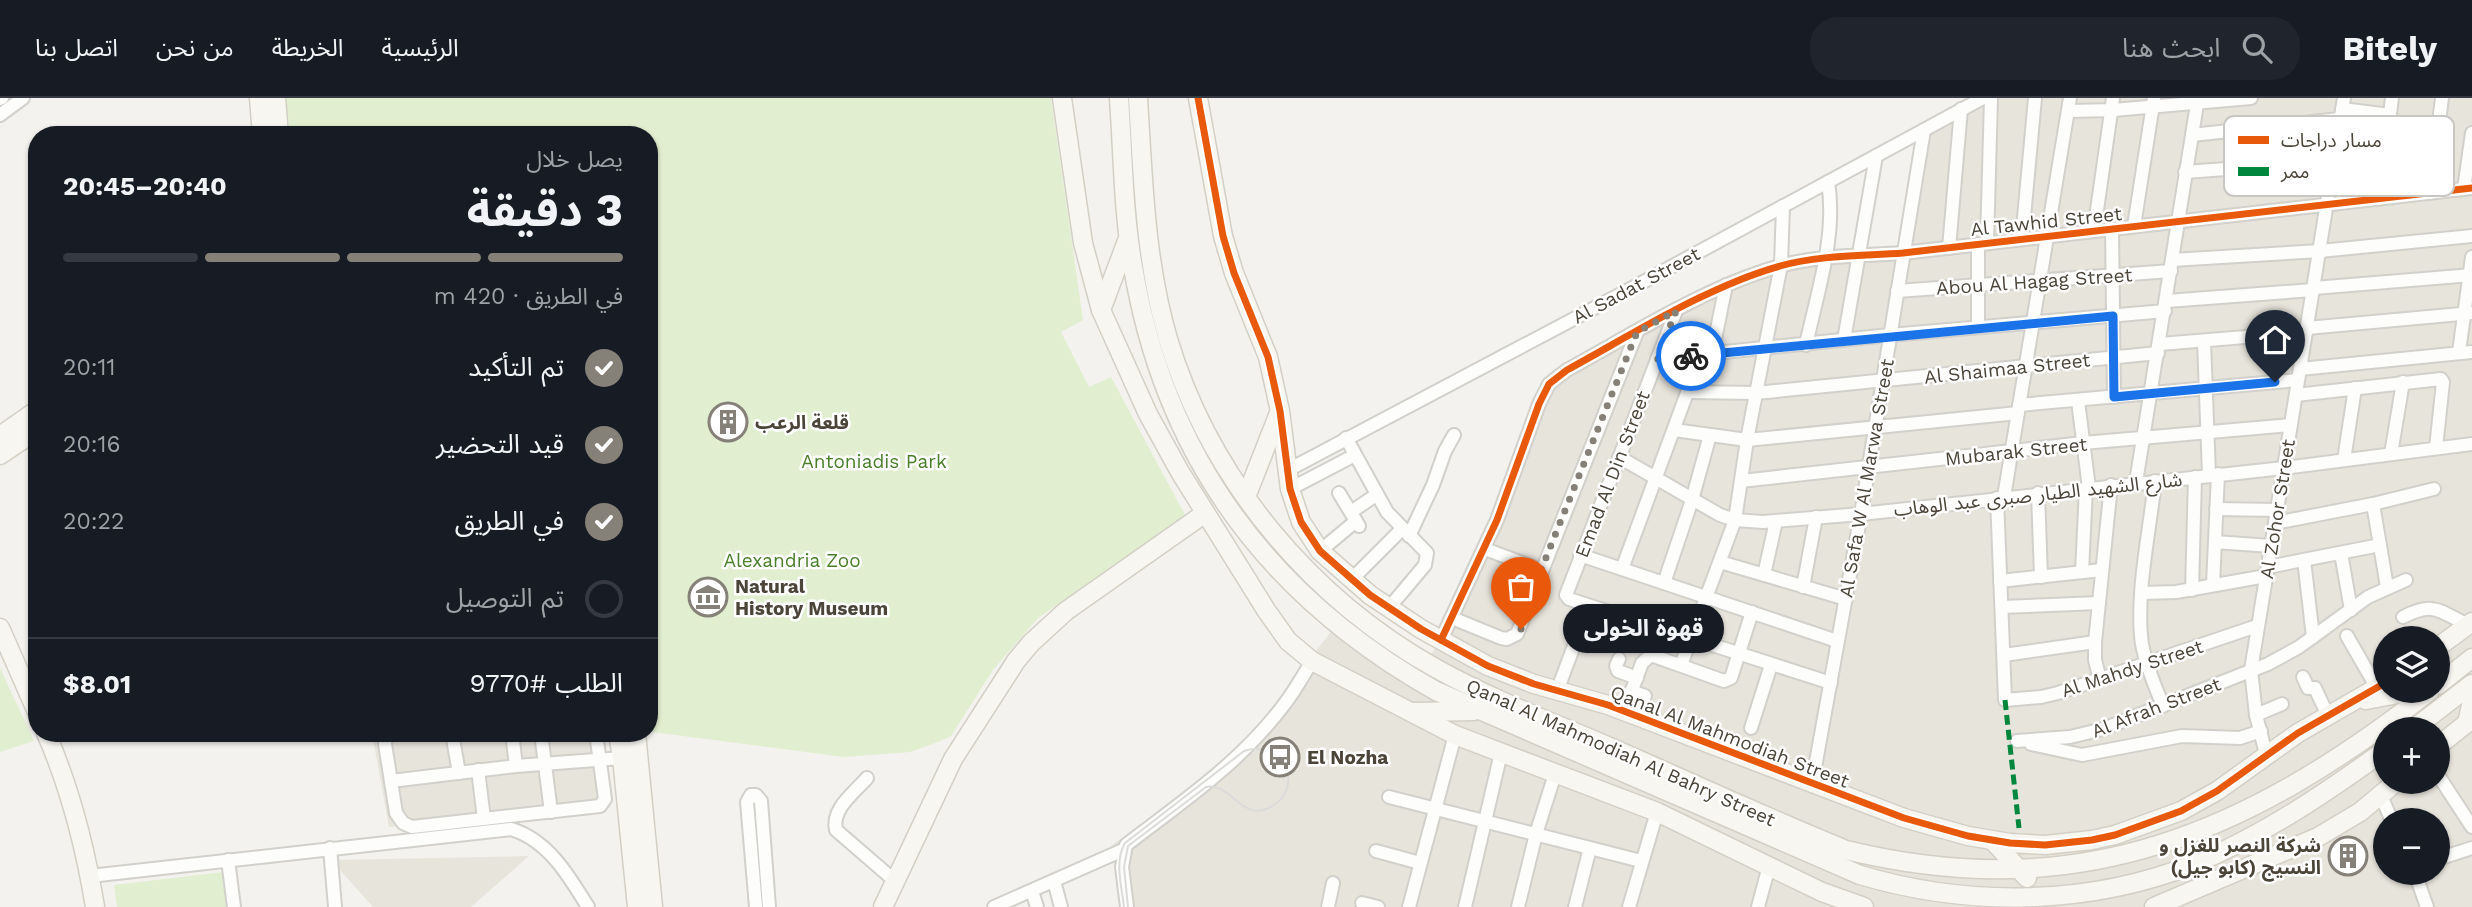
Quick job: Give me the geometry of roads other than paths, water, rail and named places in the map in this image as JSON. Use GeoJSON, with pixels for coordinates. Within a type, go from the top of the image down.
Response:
{"type":"FeatureCollection","features":[{"type":"Feature","properties":{"kind":"main road"},"geometry":{"type":"LineString","coordinates":[[260,98],[261,126]]}},
{"type":"Feature","properties":{"kind":"main road"},"geometry":{"type":"LineString","coordinates":[[276,98],[278,126]]}},
{"type":"Feature","properties":{"kind":"main road"},"geometry":{"type":"LineString","coordinates":[[1062,98],[1079,220],[1101,310],[1148,414],[1205,514],[1278,628],[1299,651],[1312,661],[1455,735],[1657,812],[1769,866],[1821,900],[1864,907]]}},
{"type":"Feature","properties":{"kind":"main road","name":"Qanal Al Mahmodiah Al Bahry Street"},"geometry":{"type":"LineString","coordinates":[[1119,98],[1129,238],[1144,322],[1160,374],[1193,450],[1237,520],[1290,583],[1351,638],[1396,669],[1477,711],[1860,875],[1923,891],[2001,899],[2050,898],[2098,891],[2147,880],[2196,863],[2284,817],[2373,758]]}},
{"type":"Feature","properties":{"kind":"main road","name":"Qanal Al Mahmodiah Al Bahry Street"},"geometry":{"type":"LineString","coordinates":[[1138,98],[1148,234],[1161,312],[1177,365],[1197,415],[1222,462],[1284,547],[1321,585],[1361,619],[1402,648],[1469,686],[1846,850],[1930,872],[2027,878],[2108,869],[2160,855],[2200,839],[2259,810],[2316,775],[2414,703]]}},
{"type":"Feature","properties":{"kind":"main road","name":"Qanal Al Mahmodiah Street"},"geometry":{"type":"LineString","coordinates":[[1198,98],[1223,236],[1234,273],[1263,340],[1280,411],[1290,489],[1301,522],[1320,551],[1351,580],[1388,609],[1466,655],[1510,676],[1624,712],[1920,823],[1993,841],[2045,845],[2092,840],[2137,829],[2199,802],[2266,754],[2373,691]]}},
{"type":"Feature","properties":{"kind":"main road"},"geometry":{"type":"LineString","coordinates":[[1101,310],[1129,238]]}},
{"type":"Feature","properties":{"kind":"main road"},"geometry":{"type":"LineString","coordinates":[[1246,497],[1280,411]]}},
{"type":"Feature","properties":{"kind":"main road"},"geometry":{"type":"LineString","coordinates":[[0,436],[28,416]]}},
{"type":"Feature","properties":{"kind":"main road"},"geometry":{"type":"LineString","coordinates":[[0,455],[28,436]]}},
{"type":"Feature","properties":{"kind":"main road"},"geometry":{"type":"LineString","coordinates":[[883,907],[953,759],[1016,661],[1031,643],[1066,611],[1205,514]]}},
{"type":"Feature","properties":{"kind":"main road"},"geometry":{"type":"LineString","coordinates":[[2450,638],[2470,623]]}},
{"type":"Feature","properties":{"kind":"main road"},"geometry":{"type":"LineString","coordinates":[[0,628],[28,692]]}},
{"type":"Feature","properties":{"kind":"main road"},"geometry":{"type":"LineString","coordinates":[[1402,648],[1466,655]]}},
{"type":"Feature","properties":{"kind":"main road"},"geometry":{"type":"LineString","coordinates":[[2450,675],[2472,658]]}},
{"type":"Feature","properties":{"kind":"main road"},"geometry":{"type":"LineString","coordinates":[[2429,717],[2472,684]]}},
{"type":"Feature","properties":{"kind":"main road"},"geometry":{"type":"LineString","coordinates":[[2353,702],[2373,698]]}},
{"type":"Feature","properties":{"kind":"main road"},"geometry":{"type":"LineString","coordinates":[[2450,737],[2470,721],[2472,701]]}},
{"type":"Feature","properties":{"kind":"main road"},"geometry":{"type":"LineString","coordinates":[[1410,712],[1477,711]]}},
{"type":"Feature","properties":{"kind":"main road"},"geometry":{"type":"LineString","coordinates":[[50,742],[71,796],[95,907]]}},
{"type":"Feature","properties":{"kind":"main road"},"geometry":{"type":"LineString","coordinates":[[619,742],[637,907]]}},
{"type":"Feature","properties":{"kind":"main road"},"geometry":{"type":"LineString","coordinates":[[637,742],[653,907]]}},
{"type":"Feature","properties":{"kind":"main road"},"geometry":{"type":"LineString","coordinates":[[2154,907],[2318,837],[2349,820],[2381,796]]}},
{"type":"Feature","properties":{"kind":"main road"},"geometry":{"type":"LineString","coordinates":[[1993,841],[2027,878]]}},
{"type":"Feature","properties":{"kind":"street"},"geometry":{"type":"LineString","coordinates":[[0,115],[23,98]]}},
{"type":"Feature","properties":{"kind":"street","name":"Al Sadat Street"},"geometry":{"type":"LineString","coordinates":[[1288,470],[1983,98]]}},
{"type":"Feature","properties":{"kind":"street"},"geometry":{"type":"LineString","coordinates":[[1978,327],[1978,285],[1991,98]]}},
{"type":"Feature","properties":{"kind":"street"},"geometry":{"type":"LineString","coordinates":[[2022,239],[2035,98]]}},
{"type":"Feature","properties":{"kind":"street"},"geometry":{"type":"LineString","coordinates":[[2095,642],[2004,655],[2000,582],[2000,498],[2011,451],[2069,104],[2250,98]]}},
{"type":"Feature","properties":{"kind":"street"},"geometry":{"type":"LineString","coordinates":[[2302,116],[2342,109],[2390,115],[2392,98]]}},
{"type":"Feature","properties":{"kind":"street"},"geometry":{"type":"LineString","coordinates":[[2440,116],[2442,98]]}},
{"type":"Feature","properties":{"kind":"street"},"geometry":{"type":"LineString","coordinates":[[2136,482],[2197,100]]}},
{"type":"Feature","properties":{"kind":"street"},"geometry":{"type":"LineString","coordinates":[[2134,226],[2154,102]]}},
{"type":"Feature","properties":{"kind":"street"},"geometry":{"type":"LineString","coordinates":[[2094,231],[2113,104]]}},
{"type":"Feature","properties":{"kind":"street"},"geometry":{"type":"LineString","coordinates":[[1948,247],[1961,109]]}},
{"type":"Feature","properties":{"kind":"street"},"geometry":{"type":"LineString","coordinates":[[2192,135],[2224,129]]}},
{"type":"Feature","properties":{"kind":"street","name":"Al Safa W Al Marwa Street"},"geometry":{"type":"LineString","coordinates":[[1812,784],[1861,514],[1924,130]]}},
{"type":"Feature","properties":{"kind":"street"},"geometry":{"type":"LineString","coordinates":[[2468,188],[2472,133]]}},
{"type":"Feature","properties":{"kind":"street"},"geometry":{"type":"LineString","coordinates":[[1844,340],[1876,156]]}},
{"type":"Feature","properties":{"kind":"street"},"geometry":{"type":"LineString","coordinates":[[2185,172],[2224,169]]}},
{"type":"Feature","properties":{"kind":"street"},"geometry":{"type":"LineString","coordinates":[[1806,345],[1830,226],[1828,182]]}},
{"type":"Feature","properties":{"kind":"street","name":"Al Zohor Street"},"geometry":{"type":"LineString","coordinates":[[2266,754],[2256,715],[2251,670],[2328,196]]}},
{"type":"Feature","properties":{"kind":"street","name":"Al Tawhid Street"},"geometry":{"type":"LineString","coordinates":[[1441,640],[1485,549],[1543,393],[1549,384],[1567,370],[1726,285],[1781,265],[1824,259],[1903,253],[2399,196]]}},
{"type":"Feature","properties":{"kind":"street"},"geometry":{"type":"LineString","coordinates":[[1681,665],[1735,520],[1747,440],[1781,265],[1783,206]]}},
{"type":"Feature","properties":{"kind":"street"},"geometry":{"type":"LineString","coordinates":[[2112,229],[2114,397]]}},
{"type":"Feature","properties":{"kind":"street","name":"Abou Al Hagag Street"},"geometry":{"type":"LineString","coordinates":[[1897,291],[2113,275],[2171,266],[2472,236]]}},
{"type":"Feature","properties":{"kind":"street"},"geometry":{"type":"LineString","coordinates":[[1674,430],[1747,440],[2114,397],[2206,389],[2466,352],[2472,257]]}},
{"type":"Feature","properties":{"kind":"street"},"geometry":{"type":"LineString","coordinates":[[1657,359],[2113,316],[2166,306],[2314,289],[2471,275]]}},
{"type":"Feature","properties":{"kind":"street"},"geometry":{"type":"LineString","coordinates":[[1622,569],[1688,392],[1707,355],[1726,285]]}},
{"type":"Feature","properties":{"kind":"street","name":"Emad Al Din Street"},"geometry":{"type":"LineString","coordinates":[[1589,606],[1567,597],[1566,593],[1676,311]]}},
{"type":"Feature","properties":{"kind":"street","name":"Al Shaimaa Street"},"geometry":{"type":"LineString","coordinates":[[1688,392],[1756,393],[1882,381],[2113,357],[2204,341],[2468,314]]}},
{"type":"Feature","properties":{"kind":"street"},"geometry":{"type":"LineString","coordinates":[[1452,618],[1500,638],[1513,638],[1521,629],[1541,570],[1637,332]]}},
{"type":"Feature","properties":{"kind":"street"},"geometry":{"type":"LineString","coordinates":[[2204,341],[2208,433],[2216,509],[2213,585]]}},
{"type":"Feature","properties":{"kind":"street"},"geometry":{"type":"LineString","coordinates":[[2296,395],[2439,378],[2443,382],[2436,448]]}},
{"type":"Feature","properties":{"kind":"street"},"geometry":{"type":"LineString","coordinates":[[2391,454],[2403,382]]}},
{"type":"Feature","properties":{"kind":"street"},"geometry":{"type":"LineString","coordinates":[[2344,460],[2354,388]]}},
{"type":"Feature","properties":{"kind":"street"},"geometry":{"type":"LineString","coordinates":[[2078,401],[2088,488],[2082,572]]}},
{"type":"Feature","properties":{"kind":"street","name":"Mubarak Street"},"geometry":{"type":"LineString","coordinates":[[1741,481],[2083,443],[2291,425]]}},
{"type":"Feature","properties":{"kind":"street"},"geometry":{"type":"LineString","coordinates":[[1351,580],[1406,533],[1433,485],[1445,451],[1454,435]]}},
{"type":"Feature","properties":{"kind":"street"},"geometry":{"type":"LineString","coordinates":[[1664,583],[1692,500],[1710,435]]}},
{"type":"Feature","properties":{"kind":"street"},"geometry":{"type":"LineString","coordinates":[[1346,438],[1376,495],[1428,557],[1425,565],[1388,609]]}},
{"type":"Feature","properties":{"kind":"street","name":"شارع الشهيد الطيار صبرى عبد الوهاب"},"geometry":{"type":"LineString","coordinates":[[1619,457],[1720,515],[1735,520],[1763,522],[1861,514],[2284,468],[2472,444]]}},
{"type":"Feature","properties":{"kind":"street"},"geometry":{"type":"LineString","coordinates":[[1290,489],[1355,455]]}},
{"type":"Feature","properties":{"kind":"street"},"geometry":{"type":"LineString","coordinates":[[2192,590],[2195,477]]}},
{"type":"Feature","properties":{"kind":"street"},"geometry":{"type":"LineString","coordinates":[[2155,481],[2142,593],[2141,627],[2147,665],[2163,706]]}},
{"type":"Feature","properties":{"kind":"street"},"geometry":{"type":"LineString","coordinates":[[2099,680],[2095,642],[2111,485]]}},
{"type":"Feature","properties":{"kind":"street"},"geometry":{"type":"LineString","coordinates":[[2216,509],[2276,516],[2374,504],[2434,489]]}},
{"type":"Feature","properties":{"kind":"street"},"geometry":{"type":"LineString","coordinates":[[1339,493],[1356,521]]}},
{"type":"Feature","properties":{"kind":"street"},"geometry":{"type":"LineString","coordinates":[[2038,493],[2041,577]]}},
{"type":"Feature","properties":{"kind":"street"},"geometry":{"type":"LineString","coordinates":[[1320,551],[1356,521],[1376,495]]}},
{"type":"Feature","properties":{"kind":"street"},"geometry":{"type":"LineString","coordinates":[[2374,504],[2387,587]]}},
{"type":"Feature","properties":{"kind":"street"},"geometry":{"type":"LineString","coordinates":[[1804,587],[1816,517]]}},
{"type":"Feature","properties":{"kind":"street"},"geometry":{"type":"LineString","coordinates":[[1764,575],[1776,520]]}},
{"type":"Feature","properties":{"kind":"street"},"geometry":{"type":"LineString","coordinates":[[2215,542],[2271,546]]}},
{"type":"Feature","properties":{"kind":"street"},"geometry":{"type":"LineString","coordinates":[[2142,593],[2192,590],[2304,560],[2380,545]]}},
{"type":"Feature","properties":{"kind":"street"},"geometry":{"type":"LineString","coordinates":[[1485,549],[1541,570]]}},
{"type":"Feature","properties":{"kind":"street"},"geometry":{"type":"LineString","coordinates":[[2341,553],[2351,610]]}},
{"type":"Feature","properties":{"kind":"street"},"geometry":{"type":"LineString","coordinates":[[1580,555],[1837,641]]}},
{"type":"Feature","properties":{"kind":"street"},"geometry":{"type":"LineString","coordinates":[[2304,560],[2313,638]]}},
{"type":"Feature","properties":{"kind":"street"},"geometry":{"type":"LineString","coordinates":[[1720,562],[1846,599]]}},
{"type":"Feature","properties":{"kind":"street"},"geometry":{"type":"LineString","coordinates":[[2000,582],[2102,570]]}},
{"type":"Feature","properties":{"kind":"street","name":"Al Afrah Street"},"geometry":{"type":"LineString","coordinates":[[2261,731],[2240,738],[2198,735],[2081,755],[2017,741],[2070,737],[2103,729],[2251,670],[2283,656],[2313,638],[2368,597],[2406,580]]}},
{"type":"Feature","properties":{"kind":"street"},"geometry":{"type":"LineString","coordinates":[[2002,607],[2099,603]]}},
{"type":"Feature","properties":{"kind":"street"},"geometry":{"type":"LineString","coordinates":[[1558,691],[1589,606],[1831,683]]}},
{"type":"Feature","properties":{"kind":"street"},"geometry":{"type":"LineString","coordinates":[[2403,617],[2425,607],[2470,623]]}},
{"type":"Feature","properties":{"kind":"street"},"geometry":{"type":"LineString","coordinates":[[1624,712],[1644,659],[1651,655],[1724,681],[1734,675],[1752,612]]}},
{"type":"Feature","properties":{"kind":"street","name":"Al Mahdy Street"},"geometry":{"type":"LineString","coordinates":[[2004,655],[2005,700],[2041,697],[2147,665],[2257,626]]}},
{"type":"Feature","properties":{"kind":"street"},"geometry":{"type":"LineString","coordinates":[[2347,636],[2373,674]]}},
{"type":"Feature","properties":{"kind":"street"},"geometry":{"type":"LineString","coordinates":[[1619,659],[1616,666],[1618,671],[1637,678]]}},
{"type":"Feature","properties":{"kind":"street"},"geometry":{"type":"LineString","coordinates":[[1127,907],[1123,881],[1123,850],[1126,845],[1189,799],[1244,751],[1284,705],[1312,661]]}},
{"type":"Feature","properties":{"kind":"street"},"geometry":{"type":"LineString","coordinates":[[1751,727],[1772,665]]}},
{"type":"Feature","properties":{"kind":"street"},"geometry":{"type":"LineString","coordinates":[[2303,677],[2308,688],[2315,688],[2328,716]]}},
{"type":"Feature","properties":{"kind":"street"},"geometry":{"type":"LineString","coordinates":[[1631,691],[1645,696]]}},
{"type":"Feature","properties":{"kind":"street"},"geometry":{"type":"LineString","coordinates":[[2256,715],[2282,704]]}},
{"type":"Feature","properties":{"kind":"street"},"geometry":{"type":"LineString","coordinates":[[1409,907],[1455,735]]}},
{"type":"Feature","properties":{"kind":"street"},"geometry":{"type":"LineString","coordinates":[[385,742],[396,813],[407,826],[551,812],[602,804],[605,799],[597,742]]}},
{"type":"Feature","properties":{"kind":"street"},"geometry":{"type":"LineString","coordinates":[[454,742],[459,773]]}},
{"type":"Feature","properties":{"kind":"street"},"geometry":{"type":"LineString","coordinates":[[513,742],[516,766]]}},
{"type":"Feature","properties":{"kind":"street"},"geometry":{"type":"LineString","coordinates":[[542,742],[551,812]]}},
{"type":"Feature","properties":{"kind":"street"},"geometry":{"type":"LineString","coordinates":[[1465,907],[1501,753]]}},
{"type":"Feature","properties":{"kind":"street"},"geometry":{"type":"LineString","coordinates":[[391,781],[516,766],[622,758]]}},
{"type":"Feature","properties":{"kind":"street"},"geometry":{"type":"LineString","coordinates":[[478,770],[484,819]]}},
{"type":"Feature","properties":{"kind":"street"},"geometry":{"type":"LineString","coordinates":[[1518,907],[1536,834],[1555,774]]}},
{"type":"Feature","properties":{"kind":"street"},"geometry":{"type":"LineString","coordinates":[[867,778],[836,813],[836,830],[895,881]]}},
{"type":"Feature","properties":{"kind":"street"},"geometry":{"type":"LineString","coordinates":[[2450,793],[2472,827]]}},
{"type":"Feature","properties":{"kind":"street"},"geometry":{"type":"LineString","coordinates":[[756,907],[747,802],[751,795],[756,794],[761,801],[769,907]]}},
{"type":"Feature","properties":{"kind":"street"},"geometry":{"type":"LineString","coordinates":[[2381,796],[2386,808]]}},
{"type":"Feature","properties":{"kind":"street"},"geometry":{"type":"LineString","coordinates":[[1390,797],[1642,861]]}},
{"type":"Feature","properties":{"kind":"street"},"geometry":{"type":"LineString","coordinates":[[1629,907],[1657,812]]}},
{"type":"Feature","properties":{"kind":"street"},"geometry":{"type":"LineString","coordinates":[[89,876],[511,829],[523,833],[546,850],[572,881],[588,907]]}},
{"type":"Feature","properties":{"kind":"street"},"geometry":{"type":"LineString","coordinates":[[330,848],[335,907]]}},
{"type":"Feature","properties":{"kind":"street"},"geometry":{"type":"LineString","coordinates":[[1575,907],[1590,848]]}},
{"type":"Feature","properties":{"kind":"street"},"geometry":{"type":"LineString","coordinates":[[2450,855],[2472,848]]}},
{"type":"Feature","properties":{"kind":"street"},"geometry":{"type":"LineString","coordinates":[[994,907],[1123,850]]}},
{"type":"Feature","properties":{"kind":"street"},"geometry":{"type":"LineString","coordinates":[[1376,851],[1420,863]]}},
{"type":"Feature","properties":{"kind":"street"},"geometry":{"type":"LineString","coordinates":[[752,859],[766,858]]}},
{"type":"Feature","properties":{"kind":"street"},"geometry":{"type":"LineString","coordinates":[[229,860],[234,907]]}},
{"type":"Feature","properties":{"kind":"street"},"geometry":{"type":"LineString","coordinates":[[1758,907],[1769,866]]}},
{"type":"Feature","properties":{"kind":"street"},"geometry":{"type":"LineString","coordinates":[[1054,881],[1061,907]]}},
{"type":"Feature","properties":{"kind":"street"},"geometry":{"type":"LineString","coordinates":[[1328,907],[1333,883]]}},
{"type":"Feature","properties":{"kind":"street"},"geometry":{"type":"LineString","coordinates":[[2419,885],[2427,907]]}},
{"type":"Feature","properties":{"kind":"street"},"geometry":{"type":"LineString","coordinates":[[1032,891],[1037,907]]}},
{"type":"Feature","properties":{"kind":"street"},"geometry":{"type":"LineString","coordinates":[[1362,903],[1378,907]]}},
{"type":"Feature","properties":{"kind":"tram line"},"geometry":{"type":"LineString","coordinates":[[1124,907],[1119,866],[1125,843],[1244,751],[1262,750],[1278,756],[1287,770],[1288,778],[1285,793],[1274,805],[1263,810],[1254,810],[1224,791],[1206,787],[1128,846],[1124,867],[1128,907]]}},
{"type":"Feature","properties":{"kind":"place","name":"قلعة الرعب"},"geometry":{"type":"Point","coordinates":[728,422]}},
{"type":"Feature","properties":{"kind":"place","name":"Natural History Museum"},"geometry":{"type":"Point","coordinates":[708,597]}},
{"type":"Feature","properties":{"kind":"place","name":"قهوة الخولى"},"geometry":{"type":"Point","coordinates":[1521,629]}},
{"type":"Feature","properties":{"kind":"place","name":"El Nozha"},"geometry":{"type":"Point","coordinates":[1280,757]}},
{"type":"Feature","properties":{"kind":"place","name":"شركة النصر للغزل و النسيج (كابو جيل)"},"geometry":{"type":"Point","coordinates":[2348,856]}},
{"type":"Feature","properties":{"kind":"park label","name":"Antoniadis Park"},"geometry":{"type":"Point","coordinates":[874,461]}},
{"type":"Feature","properties":{"kind":"park label","name":"Alexandria Zoo"},"geometry":{"type":"Point","coordinates":[792,560]}}]}
